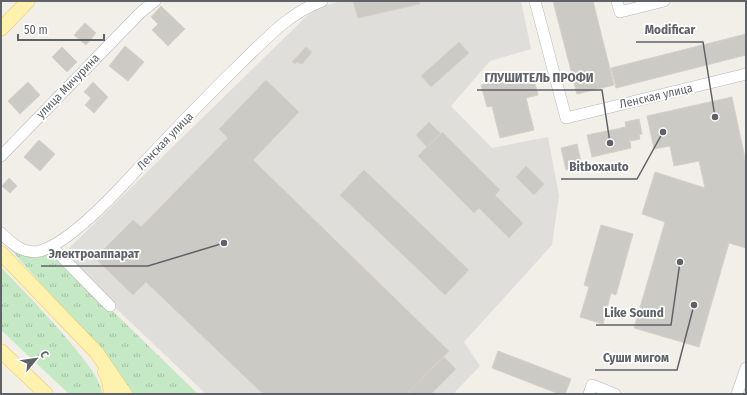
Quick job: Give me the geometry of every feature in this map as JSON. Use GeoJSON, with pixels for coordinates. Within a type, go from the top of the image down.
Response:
{"type":"FeatureCollection","features":[{"type":"Feature","properties":{"kind":"main road"},"geometry":{"type":"LineString","coordinates":[[1,29],[28,1]]}},
{"type":"Feature","properties":{"kind":"main road"},"geometry":{"type":"LineString","coordinates":[[1,253],[97,353],[125,394]]}},
{"type":"Feature","properties":{"kind":"main road"},"geometry":{"type":"LineString","coordinates":[[1,351],[45,392]]}},
{"type":"Feature","properties":{"kind":"main road"},"geometry":{"type":"LineString","coordinates":[[97,353],[109,382],[111,394]]}},
{"type":"Feature","properties":{"kind":"street","name":"улица Мичурина"},"geometry":{"type":"LineString","coordinates":[[1,156],[75,78],[141,12],[155,1]]}},
{"type":"Feature","properties":{"kind":"street","name":"Ленская улица"},"geometry":{"type":"LineString","coordinates":[[1,233],[20,249],[38,251],[52,247],[96,213],[207,97],[283,23],[311,5],[322,1]]}},
{"type":"Feature","properties":{"kind":"street","name":"Ленская улица"},"geometry":{"type":"LineString","coordinates":[[536,1],[566,118],[746,74]]}},
{"type":"Feature","properties":{"kind":"street"},"geometry":{"type":"LineString","coordinates":[[617,1],[620,12],[664,1]]}},
{"type":"Feature","properties":{"kind":"street"},"geometry":{"type":"LineString","coordinates":[[52,247],[110,306]]}},
{"type":"Feature","properties":{"kind":"street"},"geometry":{"type":"LineString","coordinates":[[737,394],[746,368]]}},
{"type":"Feature","properties":{"kind":"street"},"geometry":{"type":"LineString","coordinates":[[589,394],[592,385],[616,394]]}},
{"type":"Feature","properties":{"kind":"shaded area"},"geometry":{"type":"Polygon","coordinates":[[[342,1],[521,1],[531,49],[490,61],[451,106],[492,148],[548,137],[559,196],[552,245],[464,342],[480,366],[453,394],[206,394],[61,256],[315,8],[342,1]]]}},
{"type":"Feature","properties":{"kind":"green space"},"geometry":{"type":"Polygon","coordinates":[[[2,240],[52,252],[198,394],[129,394],[99,348],[2,240]]]}},
{"type":"Feature","properties":{"kind":"green space"},"geometry":{"type":"Polygon","coordinates":[[[1,267],[42,310],[76,349],[99,383],[102,394],[69,394],[1,330],[1,267]]]}},
{"type":"Feature","properties":{"kind":"building"},"geometry":{"type":"Polygon","coordinates":[[[353,1],[419,1],[420,4],[358,18],[353,1]]]}},
{"type":"Feature","properties":{"kind":"building"},"geometry":{"type":"Polygon","coordinates":[[[553,1],[593,1],[614,85],[577,94],[553,1]]]}},
{"type":"Feature","properties":{"kind":"building"},"geometry":{"type":"Polygon","coordinates":[[[161,6],[185,29],[168,46],[152,30],[158,24],[151,17],[161,6]]]}},
{"type":"Feature","properties":{"kind":"building"},"geometry":{"type":"Polygon","coordinates":[[[85,23],[96,33],[86,45],[74,35],[85,23]]]}},
{"type":"Feature","properties":{"kind":"building"},"geometry":{"type":"Polygon","coordinates":[[[746,34],[746,55],[616,88],[611,68],[746,34]]]}},
{"type":"Feature","properties":{"kind":"building"},"geometry":{"type":"Polygon","coordinates":[[[459,42],[469,53],[431,87],[421,76],[459,42]]]}},
{"type":"Feature","properties":{"kind":"building"},"geometry":{"type":"Polygon","coordinates":[[[125,46],[144,62],[128,81],[109,66],[125,46]]]}},
{"type":"Feature","properties":{"kind":"building"},"geometry":{"type":"Polygon","coordinates":[[[62,47],[77,62],[67,72],[52,57],[62,47]]]}},
{"type":"Feature","properties":{"kind":"building"},"geometry":{"type":"Polygon","coordinates":[[[306,47],[312,52],[302,64],[297,62],[295,64],[292,62],[306,47]]]}},
{"type":"Feature","properties":{"kind":"building"},"geometry":{"type":"Polygon","coordinates":[[[532,72],[538,95],[526,98],[534,130],[500,138],[492,106],[487,107],[481,85],[532,72]]]}},
{"type":"Feature","properties":{"kind":"building"},"geometry":{"type":"Polygon","coordinates":[[[266,80],[299,112],[253,160],[449,351],[407,394],[263,394],[146,282],[133,295],[95,258],[133,220],[141,227],[228,138],[219,129],[266,80]]]}},
{"type":"Feature","properties":{"kind":"building"},"geometry":{"type":"Polygon","coordinates":[[[28,82],[40,95],[20,114],[8,101],[28,82]]]}},
{"type":"Feature","properties":{"kind":"building"},"geometry":{"type":"Polygon","coordinates":[[[93,82],[108,97],[94,113],[85,105],[91,98],[84,92],[93,82]]]}},
{"type":"Feature","properties":{"kind":"building"},"geometry":{"type":"Polygon","coordinates":[[[732,97],[746,163],[746,248],[729,243],[699,347],[634,328],[665,222],[642,214],[655,172],[705,188],[699,161],[674,166],[670,146],[654,149],[647,116],[732,97]]]}},
{"type":"Feature","properties":{"kind":"building"},"geometry":{"type":"Polygon","coordinates":[[[639,119],[642,134],[639,135],[640,139],[631,141],[629,137],[631,148],[592,157],[587,135],[626,127],[625,122],[639,119]]]}},
{"type":"Feature","properties":{"kind":"building"},"geometry":{"type":"Polygon","coordinates":[[[429,122],[441,134],[427,147],[416,135],[429,122]]]}},
{"type":"Feature","properties":{"kind":"building"},"geometry":{"type":"Polygon","coordinates":[[[442,132],[500,190],[495,195],[523,223],[509,238],[479,208],[474,213],[418,156],[442,132]]]}},
{"type":"Feature","properties":{"kind":"building"},"geometry":{"type":"Polygon","coordinates":[[[39,140],[55,154],[40,171],[24,157],[39,140]]]}},
{"type":"Feature","properties":{"kind":"building"},"geometry":{"type":"Polygon","coordinates":[[[577,144],[582,166],[566,170],[561,148],[577,144]]]}},
{"type":"Feature","properties":{"kind":"building"},"geometry":{"type":"Polygon","coordinates":[[[526,166],[544,184],[534,195],[516,177],[526,166]]]}},
{"type":"Feature","properties":{"kind":"building"},"geometry":{"type":"Polygon","coordinates":[[[364,170],[469,270],[445,295],[340,195],[364,170]]]}},
{"type":"Feature","properties":{"kind":"building"},"geometry":{"type":"Polygon","coordinates":[[[9,178],[17,186],[10,193],[2,186],[9,178]]]}},
{"type":"Feature","properties":{"kind":"building"},"geometry":{"type":"Polygon","coordinates":[[[601,225],[633,234],[616,295],[611,293],[603,324],[580,317],[589,287],[584,285],[601,225]]]}},
{"type":"Feature","properties":{"kind":"building"},"geometry":{"type":"Polygon","coordinates":[[[498,351],[571,379],[565,394],[559,394],[492,368],[498,351]]]}},
{"type":"Feature","properties":{"kind":"building"},"geometry":{"type":"Polygon","coordinates":[[[444,357],[456,369],[431,394],[411,394],[409,392],[444,357]]]}},
{"type":"Feature","properties":{"kind":"place","name":"Modificar"},"geometry":{"type":"Point","coordinates":[715,117]}},
{"type":"Feature","properties":{"kind":"place","name":"Bitboxauto"},"geometry":{"type":"Point","coordinates":[663,132]}},
{"type":"Feature","properties":{"kind":"place","name":"ГЛУШИТЕЛЬ ПРОФИ"},"geometry":{"type":"Point","coordinates":[610,143]}},
{"type":"Feature","properties":{"kind":"place","name":"Электроаппарат"},"geometry":{"type":"Point","coordinates":[224,243]}},
{"type":"Feature","properties":{"kind":"place","name":"Like Sound"},"geometry":{"type":"Point","coordinates":[680,262]}},
{"type":"Feature","properties":{"kind":"place","name":"Суши мигом"},"geometry":{"type":"Point","coordinates":[694,305]}}]}
